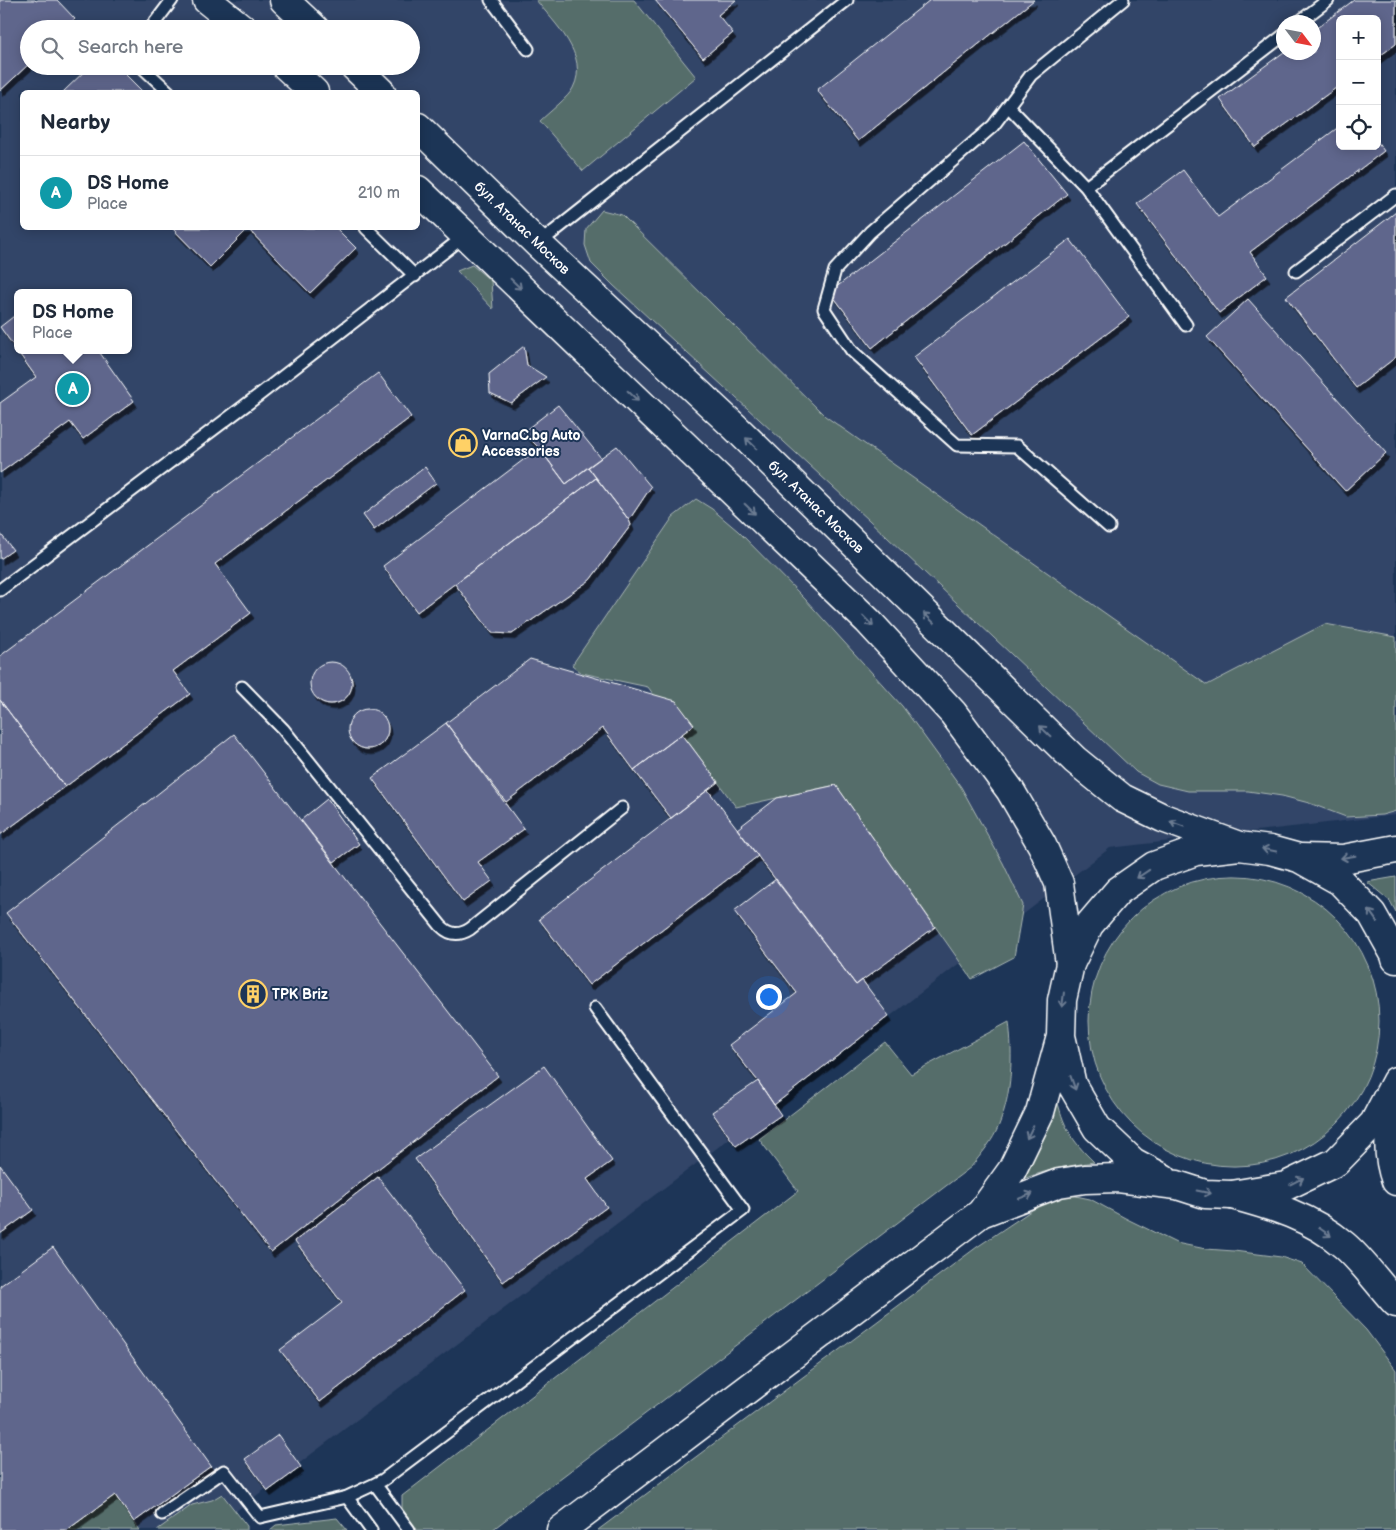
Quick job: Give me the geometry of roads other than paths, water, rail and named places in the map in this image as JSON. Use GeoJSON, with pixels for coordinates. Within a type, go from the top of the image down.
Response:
{"type":"FeatureCollection","features":[{"type":"Feature","properties":{"kind":"main road"},"geometry":{"type":"LineString","coordinates":[[207,0],[232,20]]}},
{"type":"Feature","properties":{"kind":"main road"},"geometry":{"type":"LineString","coordinates":[[284,0],[305,20]]}},
{"type":"Feature","properties":{"kind":"main road"},"geometry":{"type":"LineString","coordinates":[[296,75],[312,90]]}},
{"type":"Feature","properties":{"kind":"main road"},"geometry":{"type":"LineString","coordinates":[[363,75],[379,90]]}},
{"type":"Feature","properties":{"kind":"main road","name":"бул. Атанас Москов"},"geometry":{"type":"LineString","coordinates":[[420,129],[538,244],[736,428],[1075,760],[1122,798],[1163,818],[1239,846]]}},
{"type":"Feature","properties":{"kind":"main road"},"geometry":{"type":"LineString","coordinates":[[420,192],[868,621],[953,713],[1010,790],[1042,845],[1059,883],[1070,964]]}},
{"type":"Feature","properties":{"kind":"main road"},"geometry":{"type":"LineString","coordinates":[[496,265],[489,243],[490,236],[494,230],[507,227],[516,230],[538,244]]}},
{"type":"Feature","properties":{"kind":"main road"},"geometry":{"type":"LineString","coordinates":[[981,1213],[1012,1170],[1040,1112],[1061,1036],[1062,1000],[1070,964],[1089,925],[1118,891],[1154,866],[1196,851],[1239,846],[1270,850],[1299,858],[1340,881],[1372,914],[1396,955],[1396,959]]}},
{"type":"Feature","properties":{"kind":"main road"},"geometry":{"type":"LineString","coordinates":[[1299,858],[1343,859],[1396,849]]}},
{"type":"Feature","properties":{"kind":"main road"},"geometry":{"type":"LineString","coordinates":[[1061,1036],[1072,1085],[1097,1128],[1133,1162],[1177,1185],[1205,1194],[1232,1195],[1286,1186],[1336,1162],[1374,1123],[1396,1081]]}},
{"type":"Feature","properties":{"kind":"main road"},"geometry":{"type":"LineString","coordinates":[[1396,1095],[1388,1142],[1391,1167],[1396,1181]]}},
{"type":"Feature","properties":{"kind":"main road"},"geometry":{"type":"LineString","coordinates":[[561,1530],[981,1213],[1058,1183],[1085,1179],[1118,1178],[1177,1185]]}},
{"type":"Feature","properties":{"kind":"main road"},"geometry":{"type":"LineString","coordinates":[[1232,1195],[1278,1207],[1308,1220],[1344,1246],[1396,1303]]}},
{"type":"Feature","properties":{"kind":"lane"},"geometry":{"type":"LineString","coordinates":[[157,20],[172,0]]}},
{"type":"Feature","properties":{"kind":"lane"},"geometry":{"type":"LineString","coordinates":[[491,0],[528,49]]}},
{"type":"Feature","properties":{"kind":"lane"},"geometry":{"type":"LineString","coordinates":[[538,244],[847,0]]}},
{"type":"Feature","properties":{"kind":"lane"},"geometry":{"type":"LineString","coordinates":[[1109,527],[1016,446],[957,444],[852,351],[824,309],[835,270],[870,232],[993,126],[1031,75],[1123,0]]}},
{"type":"Feature","properties":{"kind":"lane"},"geometry":{"type":"LineString","coordinates":[[1308,15],[1328,0]]}},
{"type":"Feature","properties":{"kind":"lane"},"geometry":{"type":"LineString","coordinates":[[1086,187],[1276,41]]}},
{"type":"Feature","properties":{"kind":"lane"},"geometry":{"type":"LineString","coordinates":[[151,75],[167,90]]}},
{"type":"Feature","properties":{"kind":"lane"},"geometry":{"type":"LineString","coordinates":[[1008,106],[1086,187],[1186,325]]}},
{"type":"Feature","properties":{"kind":"lane"},"geometry":{"type":"LineString","coordinates":[[1296,271],[1396,196]]}},
{"type":"Feature","properties":{"kind":"lane"},"geometry":{"type":"LineString","coordinates":[[368,230],[415,276]]}},
{"type":"Feature","properties":{"kind":"lane"},"geometry":{"type":"LineString","coordinates":[[0,590],[415,276],[466,235]]}},
{"type":"Feature","properties":{"kind":"lane"},"geometry":{"type":"LineString","coordinates":[[242,687],[283,728],[441,926],[451,934],[458,934],[470,929],[622,808]]}},
{"type":"Feature","properties":{"kind":"lane"},"geometry":{"type":"LineString","coordinates":[[162,1514],[224,1471],[260,1517],[347,1497],[383,1480],[743,1210],[594,1008]]}},
{"type":"Feature","properties":{"kind":"lane"},"geometry":{"type":"LineString","coordinates":[[375,1484],[409,1530]]}},
{"type":"Feature","properties":{"kind":"lane"},"geometry":{"type":"LineString","coordinates":[[347,1497],[371,1530]]}},
{"type":"Feature","properties":{"kind":"place","name":"DS Home"},"geometry":{"type":"Point","coordinates":[73,389]}},
{"type":"Feature","properties":{"kind":"place","name":"VarnaC.bg Auto Accessories"},"geometry":{"type":"Point","coordinates":[463,443]}},
{"type":"Feature","properties":{"kind":"place","name":"TPK Briz"},"geometry":{"type":"Point","coordinates":[253,994]}}]}
